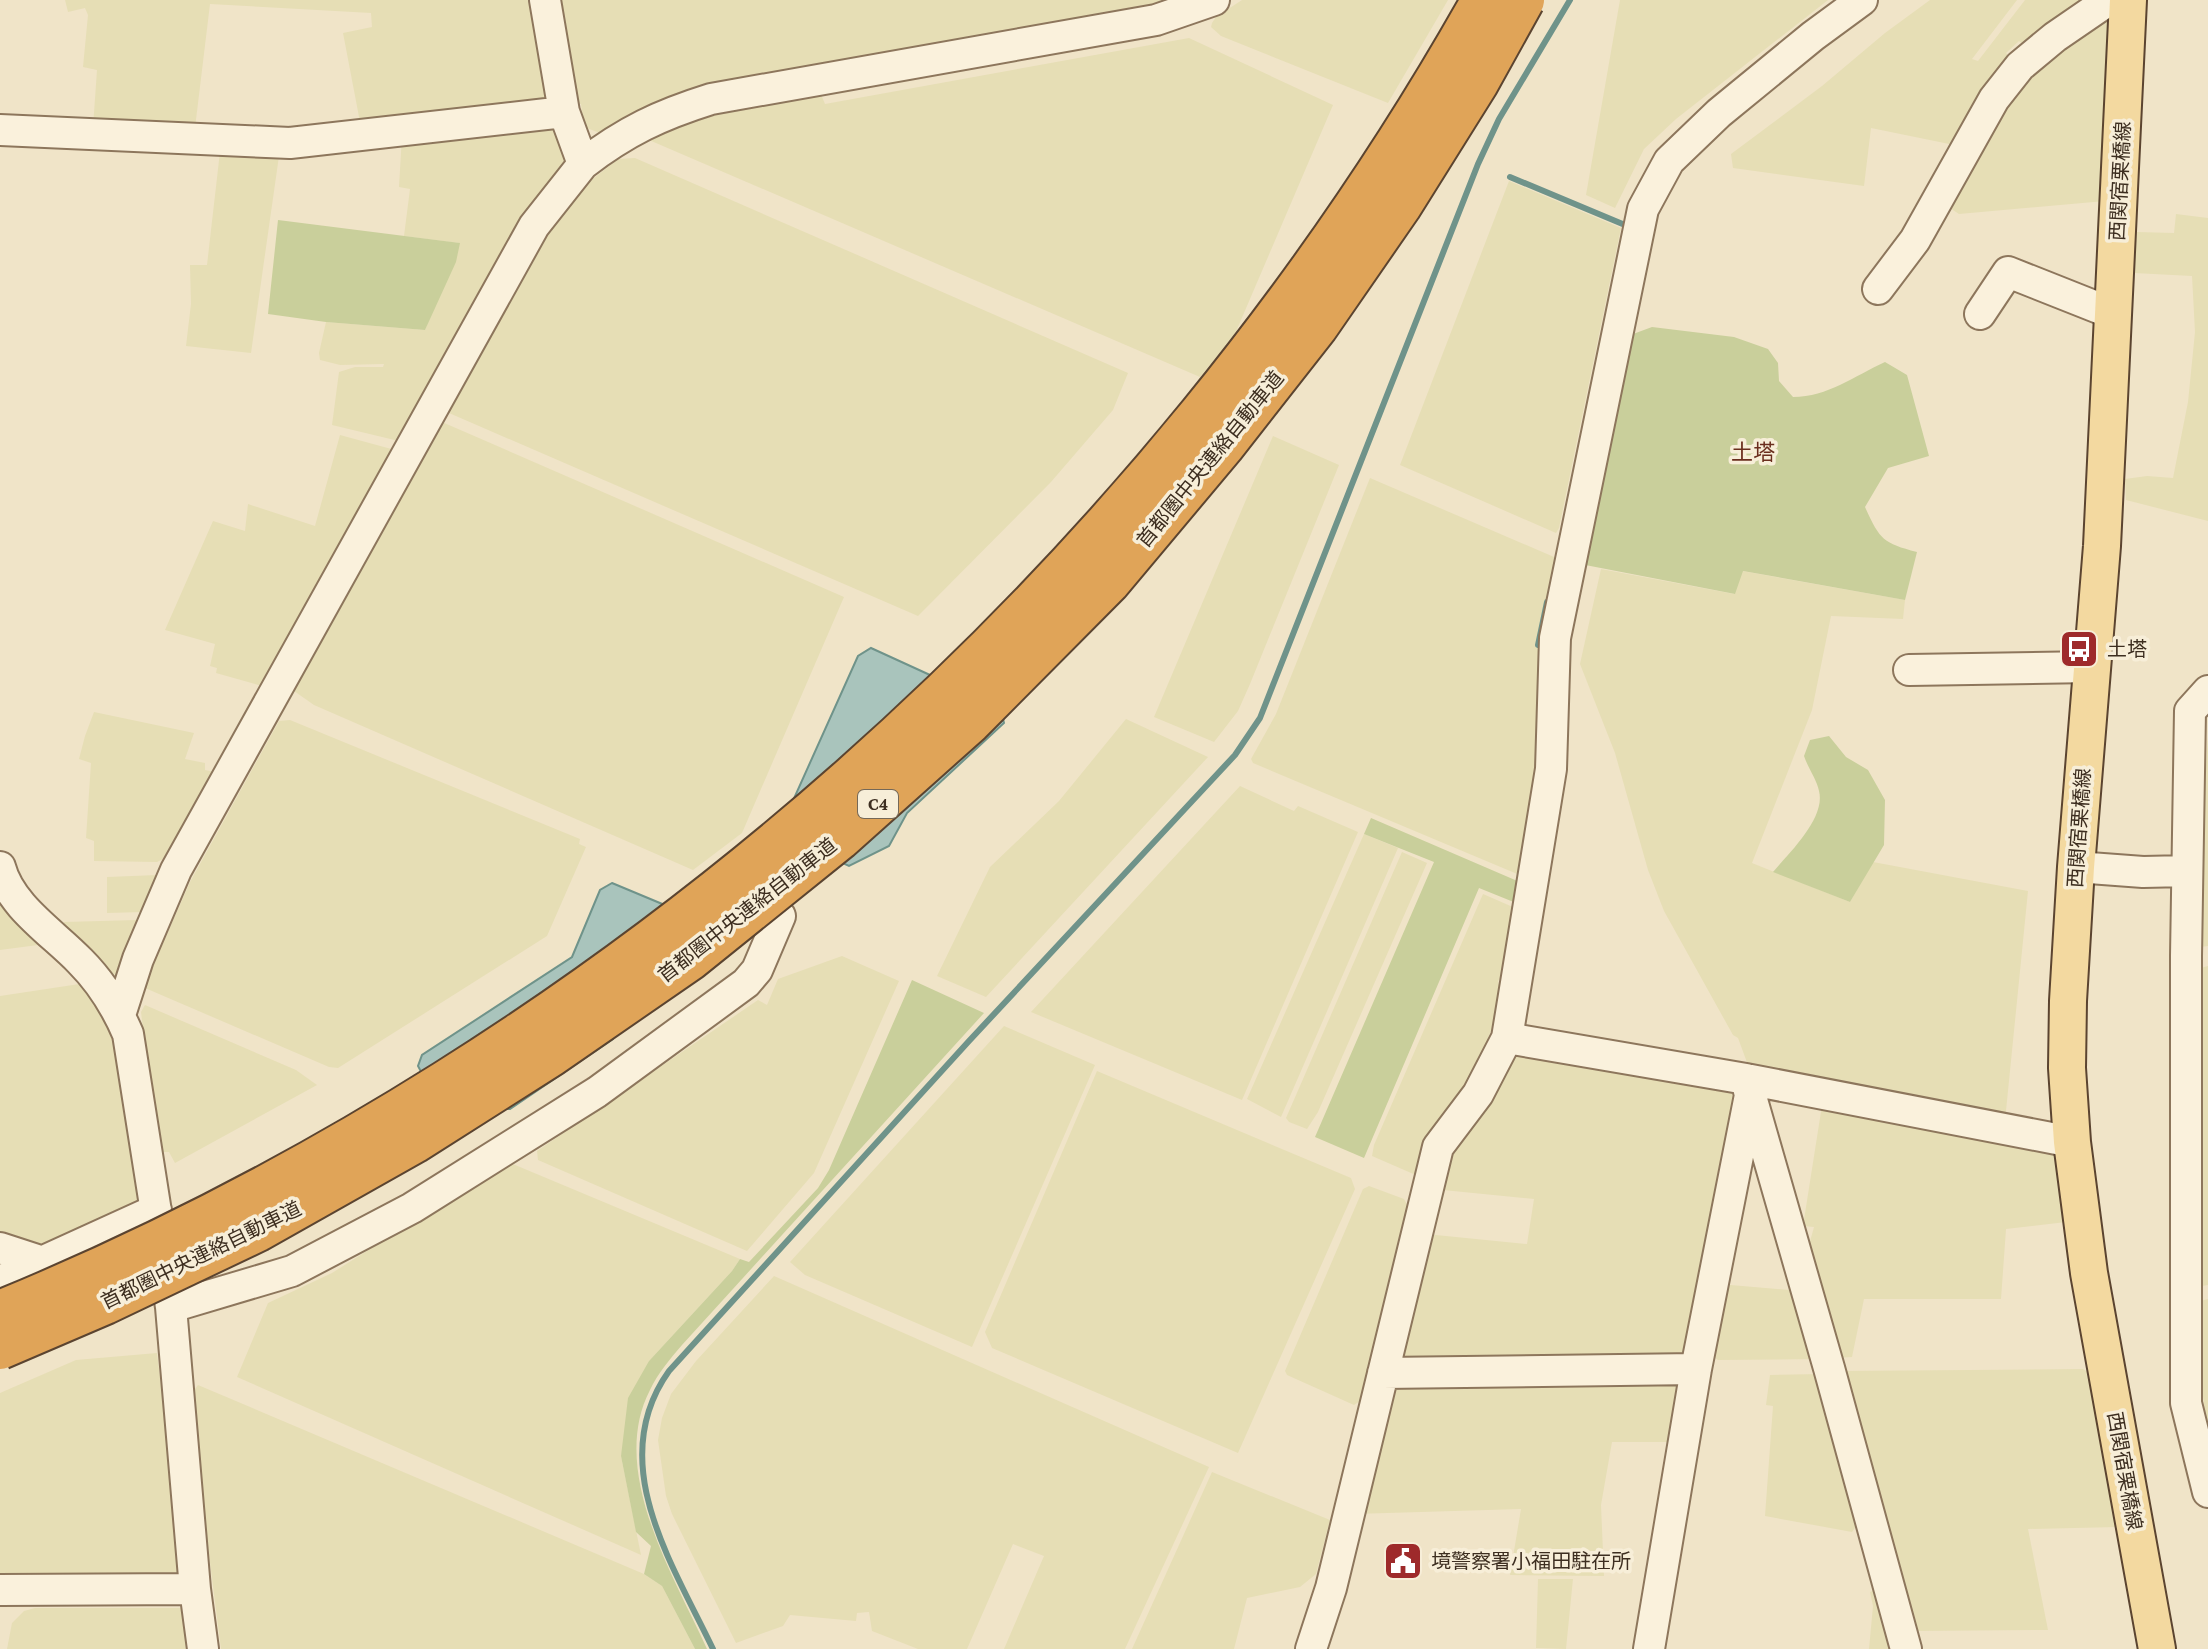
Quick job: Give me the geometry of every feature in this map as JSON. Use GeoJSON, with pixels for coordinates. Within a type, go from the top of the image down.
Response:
{"type":"FeatureCollection","features":[{"type":"Feature","properties":{"kind":"highway","name":"首都圏中央連絡自動車道"},"geometry":{"type":"LineString","coordinates":[[0,1312],[61,1287],[224,1210],[361,1134],[531,1027],[666,928],[812,812],[955,682],[1077,556],[1193,422],[1287,303],[1370,185],[1447,65],[1483,0]]}},
{"type":"Feature","properties":{"kind":"highway","name":"首都圏中央連絡自動車道"},"geometry":{"type":"LineString","coordinates":[[0,1348],[105,1303],[258,1230],[414,1142],[551,1055],[690,959],[851,828],[970,722],[1109,582],[1223,446],[1317,326],[1400,206],[1477,83],[1523,0]]}},
{"type":"Feature","properties":{"kind":"main road","name":"西関宿栗橋線"},"geometry":{"type":"LineString","coordinates":[[2128,0],[2102,546],[2076,867],[2067,1068],[2072,1142],[2089,1273],[2157,1649]]}},
{"type":"Feature","properties":{"kind":"street"},"geometry":{"type":"LineString","coordinates":[[545,0],[564,112],[583,164]]}},
{"type":"Feature","properties":{"kind":"street"},"geometry":{"type":"LineString","coordinates":[[120,1015],[138,959],[176,870],[534,226],[583,164],[617,138],[640,126],[664,114],[711,99],[1156,20],[1214,0]]}},
{"type":"Feature","properties":{"kind":"street"},"geometry":{"type":"LineString","coordinates":[[1311,1649],[1331,1588],[1438,1147],[1478,1094],[1507,1038],[1551,769],[1555,638],[1562,548],[1643,209],[1669,161],[1719,113],[1862,0]]}},
{"type":"Feature","properties":{"kind":"street"},"geometry":{"type":"LineString","coordinates":[[1878,289],[1915,240],[1994,99],[2020,66],[2055,37],[2109,0]]}},
{"type":"Feature","properties":{"kind":"street"},"geometry":{"type":"LineString","coordinates":[[0,130],[290,143],[564,112]]}},
{"type":"Feature","properties":{"kind":"street"},"geometry":{"type":"LineString","coordinates":[[1980,314],[2008,272],[2114,314]]}},
{"type":"Feature","properties":{"kind":"street"},"geometry":{"type":"LineString","coordinates":[[1909,670],[2092,667]]}},
{"type":"Feature","properties":{"kind":"street"},"geometry":{"type":"LineString","coordinates":[[2208,691],[2190,711],[2186,1403],[2208,1492]]}},
{"type":"Feature","properties":{"kind":"street"},"geometry":{"type":"LineString","coordinates":[[0,867],[3,880],[13,894],[108,993],[128,1034],[171,1307],[203,1649]]}},
{"type":"Feature","properties":{"kind":"street"},"geometry":{"type":"LineString","coordinates":[[2076,867],[2143,872],[2187,871]]}},
{"type":"Feature","properties":{"kind":"street"},"geometry":{"type":"LineString","coordinates":[[171,1307],[292,1271],[412,1208],[597,1092],[746,983],[757,970],[780,916]]}},
{"type":"Feature","properties":{"kind":"street"},"geometry":{"type":"LineString","coordinates":[[1507,1038],[1748,1087],[2072,1142]]}},
{"type":"Feature","properties":{"kind":"street"},"geometry":{"type":"LineString","coordinates":[[1649,1649],[1748,1087]]}},
{"type":"Feature","properties":{"kind":"street"},"geometry":{"type":"LineString","coordinates":[[1748,1087],[1906,1649]]}},
{"type":"Feature","properties":{"kind":"street"},"geometry":{"type":"LineString","coordinates":[[0,1281],[156,1210]]}},
{"type":"Feature","properties":{"kind":"street"},"geometry":{"type":"LineString","coordinates":[[0,1248],[43,1262]]}},
{"type":"Feature","properties":{"kind":"street"},"geometry":{"type":"LineString","coordinates":[[1383,1373],[1696,1369]]}},
{"type":"Feature","properties":{"kind":"street"},"geometry":{"type":"LineString","coordinates":[[0,1590],[195,1589]]}},
{"type":"Feature","properties":{"kind":"shaded area"},"geometry":{"type":"Polygon","coordinates":[[[65,0],[535,0],[555,95],[547,108],[360,122],[343,33],[372,27],[371,13],[210,4],[195,128],[93,127],[97,70],[83,67],[88,15],[85,8],[68,12],[65,0]]]}},
{"type":"Feature","properties":{"kind":"shaded area"},"geometry":{"type":"Polygon","coordinates":[[[555,0],[1174,0],[728,80],[625,119],[600,133],[584,127],[581,104],[575,104],[555,0]]]}},
{"type":"Feature","properties":{"kind":"shaded area"},"geometry":{"type":"Polygon","coordinates":[[[1242,0],[1448,0],[1388,103],[1221,36],[1211,27],[1212,23],[1242,0]]]}},
{"type":"Feature","properties":{"kind":"shaded area"},"geometry":{"type":"Polygon","coordinates":[[[1620,0],[1828,0],[1676,119],[1644,149],[1615,208],[1586,195],[1620,0]]]}},
{"type":"Feature","properties":{"kind":"shaded area"},"geometry":{"type":"Polygon","coordinates":[[[1930,0],[2017,0],[1972,59],[1978,61],[2025,0],[2096,0],[2030,50],[2019,41],[2006,53],[2016,64],[1959,146],[1871,128],[1864,186],[1733,168],[1731,154],[1930,0]]]}},
{"type":"Feature","properties":{"kind":"shaded area"},"geometry":{"type":"Polygon","coordinates":[[[2113,14],[2105,201],[1959,214],[1944,204],[2025,68],[2113,14]]]}},
{"type":"Feature","properties":{"kind":"shaded area"},"geometry":{"type":"Polygon","coordinates":[[[1189,38],[1333,105],[1235,334],[1200,377],[649,140],[653,133],[713,113],[820,92],[825,104],[1189,38]]]}},
{"type":"Feature","properties":{"kind":"shaded area"},"geometry":{"type":"Polygon","coordinates":[[[555,124],[569,165],[403,442],[332,425],[339,372],[355,367],[383,367],[384,364],[340,365],[320,360],[326,322],[425,330],[459,243],[404,236],[410,189],[399,187],[402,136],[555,124]]]}},
{"type":"Feature","properties":{"kind":"shaded area"},"geometry":{"type":"Polygon","coordinates":[[[221,143],[280,149],[251,353],[186,346],[191,304],[190,265],[207,265],[221,143]]]}},
{"type":"Feature","properties":{"kind":"shaded area"},"geometry":{"type":"Polygon","coordinates":[[[635,158],[1128,373],[1113,410],[1051,482],[918,616],[449,413],[564,206],[618,159],[635,158]]]}},
{"type":"Feature","properties":{"kind":"shaded area"},"geometry":{"type":"Polygon","coordinates":[[[1509,181],[1621,228],[1556,533],[1400,465],[1509,181]]]}},
{"type":"Feature","properties":{"kind":"shaded area"},"geometry":{"type":"Polygon","coordinates":[[[2176,214],[2208,218],[2208,521],[2126,500],[2125,479],[2147,476],[2173,478],[2188,402],[2195,332],[2192,276],[2134,273],[2137,232],[2174,233],[2176,214]]]}},
{"type":"Feature","properties":{"kind":"shaded area"},"geometry":{"type":"Polygon","coordinates":[[[442,422],[844,597],[742,833],[693,870],[314,705],[294,691],[442,422]]]}},
{"type":"Feature","properties":{"kind":"shaded area"},"geometry":{"type":"Polygon","coordinates":[[[340,435],[395,450],[269,688],[216,673],[217,668],[210,666],[215,644],[165,630],[213,521],[245,531],[248,504],[315,526],[340,435]]]}},
{"type":"Feature","properties":{"kind":"shaded area"},"geometry":{"type":"Polygon","coordinates":[[[1273,436],[1339,465],[1238,711],[1214,742],[1154,717],[1273,436]]]}},
{"type":"Feature","properties":{"kind":"shaded area"},"geometry":{"type":"Polygon","coordinates":[[[1370,478],[1554,557],[1556,572],[1545,739],[1522,876],[1253,763],[1251,759],[1276,714],[1370,478]]]}},
{"type":"Feature","properties":{"kind":"shaded area"},"geometry":{"type":"Polygon","coordinates":[[[1601,569],[1734,594],[1742,571],[1905,600],[1903,619],[1831,616],[1812,710],[1752,863],[1850,902],[1873,862],[2028,891],[2005,1121],[1752,1076],[1738,1038],[1733,1035],[1664,911],[1648,870],[1615,753],[1580,664],[1601,569]]]}},
{"type":"Feature","properties":{"kind":"shaded area"},"geometry":{"type":"Polygon","coordinates":[[[94,712],[194,733],[185,759],[205,763],[205,770],[215,772],[173,854],[157,862],[94,861],[94,841],[86,838],[91,763],[79,759],[94,712]]]}},
{"type":"Feature","properties":{"kind":"shaded area"},"geometry":{"type":"Polygon","coordinates":[[[1126,719],[1208,757],[986,997],[937,976],[990,867],[1059,801],[1126,719]]]}},
{"type":"Feature","properties":{"kind":"shaded area"},"geometry":{"type":"Polygon","coordinates":[[[290,720],[580,839],[579,844],[586,847],[547,936],[338,1068],[329,1067],[145,988],[190,882],[279,721],[290,720]]]}},
{"type":"Feature","properties":{"kind":"shaded area"},"geometry":{"type":"Polygon","coordinates":[[[2208,737],[2208,946],[2201,947],[2203,807],[2208,737]]]}},
{"type":"Feature","properties":{"kind":"shaded area"},"geometry":{"type":"Polygon","coordinates":[[[1240,786],[1294,811],[1298,806],[1358,832],[1242,1100],[1031,1012],[1240,786]]]}},
{"type":"Feature","properties":{"kind":"shaded area"},"geometry":{"type":"Polygon","coordinates":[[[1364,834],[1398,848],[1281,1117],[1247,1099],[1364,834]]]}},
{"type":"Feature","properties":{"kind":"shaded area"},"geometry":{"type":"Polygon","coordinates":[[[1402,852],[1427,863],[1318,1112],[1307,1129],[1286,1118],[1402,852]]]}},
{"type":"Feature","properties":{"kind":"shaded area"},"geometry":{"type":"Polygon","coordinates":[[[157,875],[162,878],[143,912],[107,913],[107,877],[157,875]]]}},
{"type":"Feature","properties":{"kind":"shaded area"},"geometry":{"type":"Polygon","coordinates":[[[1483,894],[1522,911],[1503,975],[1498,981],[1503,1002],[1470,1081],[1418,1176],[1372,1156],[1374,1145],[1483,894]]]}},
{"type":"Feature","properties":{"kind":"shaded area"},"geometry":{"type":"Polygon","coordinates":[[[0,895],[40,942],[38,945],[0,950],[0,895]]]}},
{"type":"Feature","properties":{"kind":"shaded area"},"geometry":{"type":"Polygon","coordinates":[[[64,922],[140,922],[120,974],[111,975],[63,926],[64,922]]]}},
{"type":"Feature","properties":{"kind":"shaded area"},"geometry":{"type":"Polygon","coordinates":[[[842,956],[899,981],[814,1173],[747,1251],[538,1160],[537,1151],[758,1000],[767,1005],[778,979],[842,956]]]}},
{"type":"Feature","properties":{"kind":"shaded area"},"geometry":{"type":"Polygon","coordinates":[[[2208,966],[2208,1285],[2202,1286],[2195,1278],[2201,968],[2208,966]]]}},
{"type":"Feature","properties":{"kind":"shaded area"},"geometry":{"type":"Polygon","coordinates":[[[86,983],[110,1018],[129,1120],[139,1202],[50,1245],[0,1243],[0,996],[86,983]]]}},
{"type":"Feature","properties":{"kind":"shaded area"},"geometry":{"type":"Polygon","coordinates":[[[145,1005],[296,1070],[317,1085],[175,1163],[169,1152],[158,1152],[141,1012],[145,1005]]]}},
{"type":"Feature","properties":{"kind":"shaded area"},"geometry":{"type":"Polygon","coordinates":[[[1004,1026],[1095,1065],[972,1347],[805,1275],[790,1262],[1004,1026]]]}},
{"type":"Feature","properties":{"kind":"shaded area"},"geometry":{"type":"Polygon","coordinates":[[[1519,1045],[1739,1086],[1683,1360],[1399,1365],[1426,1234],[1527,1244],[1534,1199],[1443,1190],[1451,1150],[1519,1045]]]}},
{"type":"Feature","properties":{"kind":"shaded area"},"geometry":{"type":"Polygon","coordinates":[[[1097,1071],[1351,1178],[1355,1189],[1238,1453],[992,1348],[985,1332],[1097,1071]]]}},
{"type":"Feature","properties":{"kind":"shaded area"},"geometry":{"type":"Polygon","coordinates":[[[1823,1099],[2058,1147],[2066,1222],[2006,1229],[2001,1299],[1864,1299],[1852,1357],[1836,1358],[1806,1256],[1814,1227],[1803,1226],[1823,1099]]]}},
{"type":"Feature","properties":{"kind":"shaded area"},"geometry":{"type":"Polygon","coordinates":[[[508,1162],[740,1259],[649,1361],[621,1456],[641,1555],[237,1377],[268,1303],[332,1273],[508,1162]]]}},
{"type":"Feature","properties":{"kind":"shaded area"},"geometry":{"type":"Polygon","coordinates":[[[1369,1186],[1404,1199],[1410,1210],[1360,1401],[1354,1405],[1287,1375],[1285,1371],[1363,1189],[1369,1186]]]}},
{"type":"Feature","properties":{"kind":"shaded area"},"geometry":{"type":"Polygon","coordinates":[[[774,1276],[1209,1467],[1125,1649],[1004,1649],[1044,1556],[1013,1544],[967,1649],[918,1649],[872,1631],[869,1612],[857,1613],[856,1621],[790,1615],[783,1626],[736,1643],[672,1514],[666,1496],[658,1440],[671,1394],[696,1361],[774,1276]]]}},
{"type":"Feature","properties":{"kind":"shaded area"},"geometry":{"type":"Polygon","coordinates":[[[1719,1284],[1800,1291],[1819,1359],[1718,1360],[1708,1353],[1719,1284]]]}},
{"type":"Feature","properties":{"kind":"shaded area"},"geometry":{"type":"Polygon","coordinates":[[[2208,1299],[2208,1433],[2196,1345],[2196,1302],[2208,1299]]]}},
{"type":"Feature","properties":{"kind":"shaded area"},"geometry":{"type":"Polygon","coordinates":[[[157,1353],[184,1571],[175,1581],[0,1576],[0,1393],[76,1360],[157,1353]]]}},
{"type":"Feature","properties":{"kind":"shaded area"},"geometry":{"type":"Polygon","coordinates":[[[2083,1369],[2091,1374],[2118,1527],[2028,1529],[2048,1630],[1915,1631],[1838,1371],[2083,1369]]]}},
{"type":"Feature","properties":{"kind":"shaded area"},"geometry":{"type":"Polygon","coordinates":[[[1822,1374],[1862,1518],[1852,1532],[1765,1516],[1773,1406],[1766,1405],[1770,1375],[1822,1374]]]}},
{"type":"Feature","properties":{"kind":"shaded area"},"geometry":{"type":"Polygon","coordinates":[[[1679,1376],[1674,1442],[1612,1442],[1601,1505],[1604,1576],[1510,1575],[1521,1509],[1354,1514],[1395,1383],[1679,1376]]]}},
{"type":"Feature","properties":{"kind":"shaded area"},"geometry":{"type":"Polygon","coordinates":[[[198,1385],[644,1574],[662,1586],[695,1649],[221,1649],[189,1397],[198,1385]]]}},
{"type":"Feature","properties":{"kind":"shaded area"},"geometry":{"type":"Polygon","coordinates":[[[1212,1472],[1330,1520],[1316,1574],[1300,1587],[1247,1598],[1234,1649],[1132,1649],[1212,1472]]]}},
{"type":"Feature","properties":{"kind":"shaded area"},"geometry":{"type":"Polygon","coordinates":[[[1538,1579],[1573,1579],[1566,1649],[1536,1648],[1538,1579]]]}},
{"type":"Feature","properties":{"kind":"shaded area"},"geometry":{"type":"Polygon","coordinates":[[[1883,1587],[1902,1649],[1869,1649],[1873,1606],[1870,1592],[1883,1587]]]}},
{"type":"Feature","properties":{"kind":"shaded area"},"geometry":{"type":"Polygon","coordinates":[[[35,1608],[186,1608],[192,1649],[7,1649],[12,1623],[24,1611],[35,1608]]]}},
{"type":"Feature","properties":{"kind":"green space"},"geometry":{"type":"Polygon","coordinates":[[[278,220],[460,243],[456,262],[425,330],[268,314],[278,220]]]}},
{"type":"Feature","properties":{"kind":"green space"},"geometry":{"type":"Polygon","coordinates":[[[1652,327],[1734,337],[1768,349],[1778,363],[1779,381],[1793,397],[1829,390],[1885,362],[1907,375],[1929,456],[1888,468],[1865,507],[1884,538],[1917,552],[1905,600],[1743,571],[1735,594],[1575,563],[1625,337],[1652,327]]]}},
{"type":"Feature","properties":{"kind":"green space"},"geometry":{"type":"Polygon","coordinates":[[[1829,736],[1846,757],[1868,770],[1885,800],[1884,845],[1850,902],[1773,872],[1805,834],[1817,812],[1819,791],[1804,756],[1810,740],[1829,736]]]}},
{"type":"Feature","properties":{"kind":"green space"},"geometry":{"type":"Polygon","coordinates":[[[1371,818],[1522,883],[1521,905],[1479,888],[1364,1158],[1315,1137],[1434,862],[1364,834],[1371,818]]]}},
{"type":"Feature","properties":{"kind":"green space"},"geometry":{"type":"Polygon","coordinates":[[[912,980],[984,1013],[664,1366],[650,1390],[639,1421],[637,1454],[641,1488],[663,1556],[707,1649],[695,1649],[662,1586],[644,1574],[651,1546],[636,1532],[621,1456],[628,1398],[649,1361],[740,1259],[749,1262],[818,1188],[829,1170],[912,980]]]}},
{"type":"Feature","properties":{"kind":"water"},"geometry":{"type":"Polygon","coordinates":[[[871,648],[1000,707],[1004,723],[907,813],[889,846],[849,866],[778,834],[858,656],[871,648]]]}},
{"type":"Feature","properties":{"kind":"water"},"geometry":{"type":"Polygon","coordinates":[[[612,883],[703,921],[611,1024],[613,1039],[510,1109],[497,1109],[427,1083],[418,1066],[422,1055],[572,957],[600,890],[612,883]]]}},
{"type":"Feature","properties":{"kind":"waterway"},"geometry":{"type":"LineString","coordinates":[[713,1649],[664,1547],[651,1512],[644,1476],[643,1441],[651,1406],[669,1371],[1235,755],[1260,718],[1478,164],[1499,119],[1570,0]]}},
{"type":"Feature","properties":{"kind":"waterway"},"geometry":{"type":"LineString","coordinates":[[1510,177],[1625,225],[1625,231]]}},
{"type":"Feature","properties":{"kind":"waterway"},"geometry":{"type":"LineString","coordinates":[[1538,645],[1547,602]]}},
{"type":"Feature","properties":{"kind":"place","name":"土塔"},"geometry":{"type":"Point","coordinates":[2079,649]}},
{"type":"Feature","properties":{"kind":"place","name":"境警察署小福田駐在所"},"geometry":{"type":"Point","coordinates":[1403,1561]}},
{"type":"Feature","properties":{"kind":"district","name":"土塔"},"geometry":{"type":"Point","coordinates":[1753,452]}}]}
